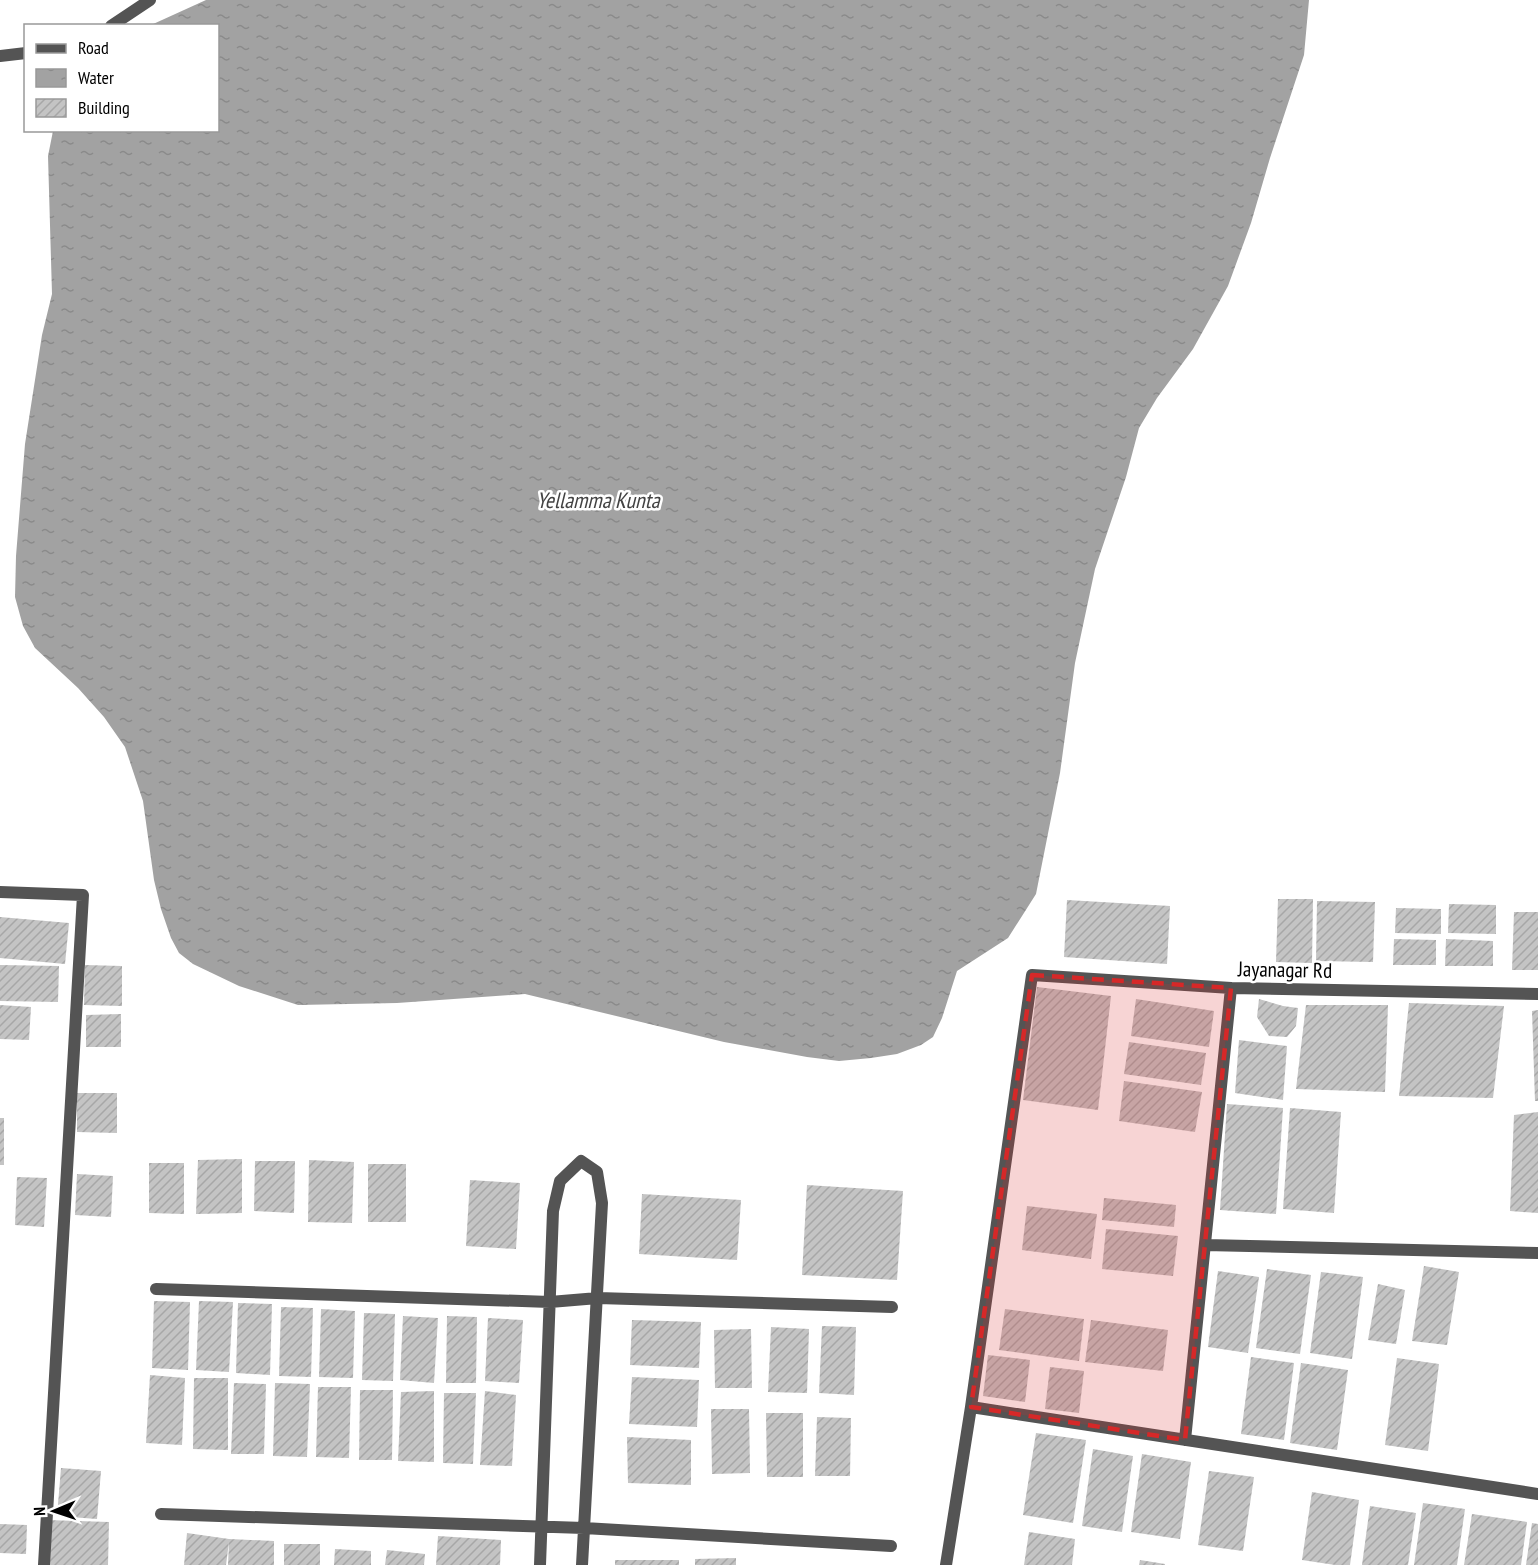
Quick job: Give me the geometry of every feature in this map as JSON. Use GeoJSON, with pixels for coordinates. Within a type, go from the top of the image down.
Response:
{"type":"FeatureCollection","features":[{"type":"Feature","properties":{"kind":"street"},"geometry":{"type":"LineString","coordinates":[[114,24],[150,0]]}},
{"type":"Feature","properties":{"kind":"street"},"geometry":{"type":"LineString","coordinates":[[0,56],[24,53]]}},
{"type":"Feature","properties":{"kind":"street"},"geometry":{"type":"LineString","coordinates":[[0,892],[83,895],[44,1565]]}},
{"type":"Feature","properties":{"kind":"street","name":"Jayanagar Rd"},"geometry":{"type":"LineString","coordinates":[[971,1407],[1032,975],[1231,988],[1538,994]]}},
{"type":"Feature","properties":{"kind":"street"},"geometry":{"type":"LineString","coordinates":[[1185,1440],[1231,988]]}},
{"type":"Feature","properties":{"kind":"street"},"geometry":{"type":"LineString","coordinates":[[540,1565],[553,1210],[560,1182],[581,1161],[597,1172],[602,1203],[582,1565]]}},
{"type":"Feature","properties":{"kind":"street"},"geometry":{"type":"LineString","coordinates":[[1205,1245],[1538,1253]]}},
{"type":"Feature","properties":{"kind":"street"},"geometry":{"type":"LineString","coordinates":[[156,1289],[550,1302],[598,1298],[892,1308]]}},
{"type":"Feature","properties":{"kind":"street"},"geometry":{"type":"LineString","coordinates":[[946,1565],[971,1407],[1538,1494]]}},
{"type":"Feature","properties":{"kind":"street"},"geometry":{"type":"LineString","coordinates":[[161,1514],[584,1528],[891,1546]]}},
{"type":"Feature","properties":{"kind":"highlighted area"},"geometry":{"type":"Polygon","coordinates":[[[1032,975],[1231,988],[1185,1440],[971,1407],[1032,975]]]}},
{"type":"Feature","properties":{"kind":"water","name":"Yellamma Kunta"},"geometry":{"type":"Polygon","coordinates":[[[206,0],[1309,0],[1304,55],[1251,223],[1228,286],[1193,349],[1157,398],[1139,428],[1126,477],[1095,569],[1075,663],[1060,773],[1036,894],[1008,938],[957,971],[942,1018],[933,1037],[921,1045],[897,1054],[839,1061],[724,1042],[525,994],[397,1003],[298,1005],[239,986],[193,964],[179,953],[161,909],[154,880],[143,801],[125,747],[104,717],[78,688],[35,648],[23,626],[15,597],[25,444],[42,335],[52,294],[48,156],[53,132],[219,132],[219,24],[153,24],[206,0]]]}},
{"type":"Feature","properties":{"kind":"building"},"geometry":{"type":"Polygon","coordinates":[[[1278,899],[1313,899],[1312,963],[1276,962],[1278,899]]]}},
{"type":"Feature","properties":{"kind":"building"},"geometry":{"type":"Polygon","coordinates":[[[1067,900],[1170,906],[1167,964],[1064,957],[1067,900]]]}},
{"type":"Feature","properties":{"kind":"building"},"geometry":{"type":"Polygon","coordinates":[[[1317,901],[1375,902],[1373,962],[1316,961],[1317,901]]]}},
{"type":"Feature","properties":{"kind":"building"},"geometry":{"type":"Polygon","coordinates":[[[1449,904],[1496,905],[1496,934],[1448,933],[1449,904]]]}},
{"type":"Feature","properties":{"kind":"building"},"geometry":{"type":"Polygon","coordinates":[[[1396,908],[1441,909],[1441,934],[1395,933],[1396,908]]]}},
{"type":"Feature","properties":{"kind":"building"},"geometry":{"type":"Polygon","coordinates":[[[1514,912],[1538,912],[1538,970],[1512,970],[1514,912]]]}},
{"type":"Feature","properties":{"kind":"building"},"geometry":{"type":"Polygon","coordinates":[[[0,917],[69,923],[65,964],[0,958],[0,917]]]}},
{"type":"Feature","properties":{"kind":"building"},"geometry":{"type":"Polygon","coordinates":[[[1394,939],[1436,940],[1436,965],[1393,965],[1394,939]]]}},
{"type":"Feature","properties":{"kind":"building"},"geometry":{"type":"Polygon","coordinates":[[[1446,939],[1493,941],[1493,966],[1445,966],[1446,939]]]}},
{"type":"Feature","properties":{"kind":"building"},"geometry":{"type":"Polygon","coordinates":[[[0,965],[59,966],[58,1002],[0,1001],[0,965]]]}},
{"type":"Feature","properties":{"kind":"building"},"geometry":{"type":"Polygon","coordinates":[[[85,965],[122,966],[122,1006],[84,1005],[85,965]]]}},
{"type":"Feature","properties":{"kind":"building"},"geometry":{"type":"Polygon","coordinates":[[[1037,987],[1111,996],[1098,1110],[1023,1100],[1037,987]]]}},
{"type":"Feature","properties":{"kind":"building"},"geometry":{"type":"Polygon","coordinates":[[[1136,999],[1214,1011],[1209,1047],[1131,1036],[1136,999]]]}},
{"type":"Feature","properties":{"kind":"building"},"geometry":{"type":"Polygon","coordinates":[[[1259,999],[1298,1008],[1296,1026],[1287,1037],[1269,1036],[1257,1017],[1259,999]]]}},
{"type":"Feature","properties":{"kind":"building"},"geometry":{"type":"Polygon","coordinates":[[[1409,1003],[1504,1006],[1493,1098],[1399,1096],[1409,1003]]]}},
{"type":"Feature","properties":{"kind":"building"},"geometry":{"type":"Polygon","coordinates":[[[0,1005],[31,1007],[29,1040],[0,1039],[0,1005]]]}},
{"type":"Feature","properties":{"kind":"building"},"geometry":{"type":"Polygon","coordinates":[[[1306,1005],[1388,1005],[1385,1092],[1296,1089],[1306,1005]]]}},
{"type":"Feature","properties":{"kind":"building"},"geometry":{"type":"Polygon","coordinates":[[[1538,1010],[1538,1101],[1535,1101],[1532,1011],[1538,1010]]]}},
{"type":"Feature","properties":{"kind":"building"},"geometry":{"type":"Polygon","coordinates":[[[121,1014],[121,1047],[86,1047],[86,1015],[121,1014]]]}},
{"type":"Feature","properties":{"kind":"building"},"geometry":{"type":"Polygon","coordinates":[[[1239,1040],[1287,1046],[1283,1100],[1235,1093],[1239,1040]]]}},
{"type":"Feature","properties":{"kind":"building"},"geometry":{"type":"Polygon","coordinates":[[[1129,1042],[1206,1053],[1201,1085],[1124,1074],[1129,1042]]]}},
{"type":"Feature","properties":{"kind":"building"},"geometry":{"type":"Polygon","coordinates":[[[1124,1081],[1202,1092],[1195,1132],[1119,1121],[1124,1081]]]}},
{"type":"Feature","properties":{"kind":"building"},"geometry":{"type":"Polygon","coordinates":[[[77,1093],[117,1093],[117,1133],[77,1132],[77,1093]]]}},
{"type":"Feature","properties":{"kind":"building"},"geometry":{"type":"Polygon","coordinates":[[[1227,1104],[1283,1108],[1276,1214],[1220,1210],[1227,1104]]]}},
{"type":"Feature","properties":{"kind":"building"},"geometry":{"type":"Polygon","coordinates":[[[1290,1108],[1341,1112],[1334,1213],[1283,1209],[1290,1108]]]}},
{"type":"Feature","properties":{"kind":"building"},"geometry":{"type":"Polygon","coordinates":[[[1538,1112],[1538,1213],[1510,1211],[1514,1115],[1538,1112]]]}},
{"type":"Feature","properties":{"kind":"building"},"geometry":{"type":"Polygon","coordinates":[[[0,1118],[4,1118],[4,1165],[0,1165],[0,1118]]]}},
{"type":"Feature","properties":{"kind":"building"},"geometry":{"type":"Polygon","coordinates":[[[242,1159],[242,1213],[196,1214],[198,1160],[242,1159]]]}},
{"type":"Feature","properties":{"kind":"building"},"geometry":{"type":"Polygon","coordinates":[[[309,1160],[354,1162],[352,1223],[308,1222],[309,1160]]]}},
{"type":"Feature","properties":{"kind":"building"},"geometry":{"type":"Polygon","coordinates":[[[255,1161],[295,1161],[294,1213],[254,1211],[255,1161]]]}},
{"type":"Feature","properties":{"kind":"building"},"geometry":{"type":"Polygon","coordinates":[[[149,1163],[184,1163],[184,1214],[149,1213],[149,1163]]]}},
{"type":"Feature","properties":{"kind":"building"},"geometry":{"type":"Polygon","coordinates":[[[368,1164],[406,1164],[406,1222],[368,1222],[368,1164]]]}},
{"type":"Feature","properties":{"kind":"building"},"geometry":{"type":"Polygon","coordinates":[[[77,1174],[113,1176],[111,1217],[75,1215],[77,1174]]]}},
{"type":"Feature","properties":{"kind":"building"},"geometry":{"type":"Polygon","coordinates":[[[17,1177],[47,1178],[44,1227],[15,1225],[17,1177]]]}},
{"type":"Feature","properties":{"kind":"building"},"geometry":{"type":"Polygon","coordinates":[[[470,1180],[520,1183],[516,1249],[466,1246],[470,1180]]]}},
{"type":"Feature","properties":{"kind":"building"},"geometry":{"type":"Polygon","coordinates":[[[807,1185],[903,1191],[897,1280],[802,1275],[807,1185]]]}},
{"type":"Feature","properties":{"kind":"building"},"geometry":{"type":"Polygon","coordinates":[[[642,1194],[741,1200],[737,1260],[639,1254],[642,1194]]]}},
{"type":"Feature","properties":{"kind":"building"},"geometry":{"type":"Polygon","coordinates":[[[1104,1198],[1176,1205],[1174,1227],[1102,1220],[1104,1198]]]}},
{"type":"Feature","properties":{"kind":"building"},"geometry":{"type":"Polygon","coordinates":[[[1027,1206],[1097,1214],[1091,1259],[1022,1250],[1027,1206]]]}},
{"type":"Feature","properties":{"kind":"building"},"geometry":{"type":"Polygon","coordinates":[[[1106,1229],[1178,1236],[1173,1276],[1102,1269],[1106,1229]]]}},
{"type":"Feature","properties":{"kind":"building"},"geometry":{"type":"Polygon","coordinates":[[[1424,1266],[1459,1272],[1447,1345],[1412,1341],[1424,1266]]]}},
{"type":"Feature","properties":{"kind":"building"},"geometry":{"type":"Polygon","coordinates":[[[1267,1269],[1311,1275],[1300,1354],[1256,1348],[1267,1269]]]}},
{"type":"Feature","properties":{"kind":"building"},"geometry":{"type":"Polygon","coordinates":[[[1218,1271],[1259,1277],[1248,1353],[1208,1347],[1218,1271]]]}},
{"type":"Feature","properties":{"kind":"building"},"geometry":{"type":"Polygon","coordinates":[[[1321,1272],[1363,1277],[1352,1359],[1310,1353],[1321,1272]]]}},
{"type":"Feature","properties":{"kind":"building"},"geometry":{"type":"Polygon","coordinates":[[[1378,1284],[1405,1290],[1396,1344],[1368,1340],[1378,1284]]]}},
{"type":"Feature","properties":{"kind":"building"},"geometry":{"type":"Polygon","coordinates":[[[154,1301],[190,1302],[188,1370],[152,1368],[154,1301]]]}},
{"type":"Feature","properties":{"kind":"building"},"geometry":{"type":"Polygon","coordinates":[[[199,1301],[233,1302],[229,1372],[196,1370],[199,1301]]]}},
{"type":"Feature","properties":{"kind":"building"},"geometry":{"type":"Polygon","coordinates":[[[238,1303],[272,1304],[270,1375],[236,1373],[238,1303]]]}},
{"type":"Feature","properties":{"kind":"building"},"geometry":{"type":"Polygon","coordinates":[[[281,1307],[313,1308],[311,1377],[279,1376],[281,1307]]]}},
{"type":"Feature","properties":{"kind":"building"},"geometry":{"type":"Polygon","coordinates":[[[321,1309],[355,1311],[353,1378],[319,1377],[321,1309]]]}},
{"type":"Feature","properties":{"kind":"building"},"geometry":{"type":"Polygon","coordinates":[[[1005,1309],[1084,1319],[1079,1361],[999,1350],[1005,1309]]]}},
{"type":"Feature","properties":{"kind":"building"},"geometry":{"type":"Polygon","coordinates":[[[364,1313],[395,1314],[393,1381],[362,1380],[364,1313]]]}},
{"type":"Feature","properties":{"kind":"building"},"geometry":{"type":"Polygon","coordinates":[[[403,1316],[438,1318],[434,1383],[400,1380],[403,1316]]]}},
{"type":"Feature","properties":{"kind":"building"},"geometry":{"type":"Polygon","coordinates":[[[447,1316],[477,1317],[476,1383],[446,1383],[447,1316]]]}},
{"type":"Feature","properties":{"kind":"building"},"geometry":{"type":"Polygon","coordinates":[[[488,1318],[523,1320],[519,1383],[485,1381],[488,1318]]]}},
{"type":"Feature","properties":{"kind":"building"},"geometry":{"type":"Polygon","coordinates":[[[632,1320],[701,1322],[699,1368],[630,1365],[632,1320]]]}},
{"type":"Feature","properties":{"kind":"building"},"geometry":{"type":"Polygon","coordinates":[[[1091,1320],[1168,1330],[1163,1371],[1085,1362],[1091,1320]]]}},
{"type":"Feature","properties":{"kind":"building"},"geometry":{"type":"Polygon","coordinates":[[[822,1326],[856,1327],[854,1395],[819,1393],[822,1326]]]}},
{"type":"Feature","properties":{"kind":"building"},"geometry":{"type":"Polygon","coordinates":[[[771,1327],[809,1329],[807,1393],[768,1392],[771,1327]]]}},
{"type":"Feature","properties":{"kind":"building"},"geometry":{"type":"Polygon","coordinates":[[[751,1329],[752,1388],[715,1388],[714,1330],[751,1329]]]}},
{"type":"Feature","properties":{"kind":"building"},"geometry":{"type":"Polygon","coordinates":[[[988,1355],[1030,1360],[1025,1402],[983,1396],[988,1355]]]}},
{"type":"Feature","properties":{"kind":"building"},"geometry":{"type":"Polygon","coordinates":[[[1251,1357],[1294,1363],[1284,1440],[1241,1434],[1251,1357]]]}},
{"type":"Feature","properties":{"kind":"building"},"geometry":{"type":"Polygon","coordinates":[[[1397,1358],[1439,1364],[1428,1451],[1385,1445],[1397,1358]]]}},
{"type":"Feature","properties":{"kind":"building"},"geometry":{"type":"Polygon","coordinates":[[[1301,1363],[1348,1370],[1337,1450],[1290,1443],[1301,1363]]]}},
{"type":"Feature","properties":{"kind":"building"},"geometry":{"type":"Polygon","coordinates":[[[1050,1367],[1084,1371],[1079,1413],[1045,1409],[1050,1367]]]}},
{"type":"Feature","properties":{"kind":"building"},"geometry":{"type":"Polygon","coordinates":[[[150,1375],[185,1378],[182,1445],[146,1443],[150,1375]]]}},
{"type":"Feature","properties":{"kind":"building"},"geometry":{"type":"Polygon","coordinates":[[[632,1377],[699,1380],[697,1427],[629,1424],[632,1377]]]}},
{"type":"Feature","properties":{"kind":"building"},"geometry":{"type":"Polygon","coordinates":[[[194,1378],[228,1378],[228,1450],[193,1449],[194,1378]]]}},
{"type":"Feature","properties":{"kind":"building"},"geometry":{"type":"Polygon","coordinates":[[[234,1383],[266,1384],[264,1454],[231,1454],[234,1383]]]}},
{"type":"Feature","properties":{"kind":"building"},"geometry":{"type":"Polygon","coordinates":[[[275,1383],[310,1384],[307,1457],[273,1456],[275,1383]]]}},
{"type":"Feature","properties":{"kind":"building"},"geometry":{"type":"Polygon","coordinates":[[[318,1387],[351,1387],[349,1458],[316,1457],[318,1387]]]}},
{"type":"Feature","properties":{"kind":"building"},"geometry":{"type":"Polygon","coordinates":[[[360,1390],[393,1390],[392,1460],[359,1460],[360,1390]]]}},
{"type":"Feature","properties":{"kind":"building"},"geometry":{"type":"Polygon","coordinates":[[[434,1391],[434,1462],[398,1461],[401,1392],[434,1391]]]}},
{"type":"Feature","properties":{"kind":"building"},"geometry":{"type":"Polygon","coordinates":[[[485,1391],[516,1395],[512,1466],[480,1465],[485,1391]]]}},
{"type":"Feature","properties":{"kind":"building"},"geometry":{"type":"Polygon","coordinates":[[[444,1393],[476,1393],[473,1464],[443,1463],[444,1393]]]}},
{"type":"Feature","properties":{"kind":"building"},"geometry":{"type":"Polygon","coordinates":[[[711,1409],[749,1409],[750,1473],[712,1474],[711,1409]]]}},
{"type":"Feature","properties":{"kind":"building"},"geometry":{"type":"Polygon","coordinates":[[[766,1413],[803,1413],[803,1477],[767,1477],[766,1413]]]}},
{"type":"Feature","properties":{"kind":"building"},"geometry":{"type":"Polygon","coordinates":[[[817,1417],[851,1418],[850,1476],[815,1476],[817,1417]]]}},
{"type":"Feature","properties":{"kind":"building"},"geometry":{"type":"Polygon","coordinates":[[[1036,1433],[1086,1440],[1073,1523],[1023,1515],[1036,1433]]]}},
{"type":"Feature","properties":{"kind":"building"},"geometry":{"type":"Polygon","coordinates":[[[627,1437],[691,1440],[691,1485],[628,1483],[627,1437]]]}},
{"type":"Feature","properties":{"kind":"building"},"geometry":{"type":"Polygon","coordinates":[[[1093,1449],[1133,1456],[1122,1532],[1082,1526],[1093,1449]]]}},
{"type":"Feature","properties":{"kind":"building"},"geometry":{"type":"Polygon","coordinates":[[[1142,1454],[1191,1462],[1180,1539],[1131,1532],[1142,1454]]]}},
{"type":"Feature","properties":{"kind":"building"},"geometry":{"type":"Polygon","coordinates":[[[61,1468],[101,1471],[97,1519],[57,1516],[61,1468]]]}},
{"type":"Feature","properties":{"kind":"building"},"geometry":{"type":"Polygon","coordinates":[[[1209,1471],[1254,1477],[1243,1551],[1198,1545],[1209,1471]]]}},
{"type":"Feature","properties":{"kind":"building"},"geometry":{"type":"Polygon","coordinates":[[[1312,1492],[1359,1500],[1350,1565],[1302,1560],[1312,1492]]]}},
{"type":"Feature","properties":{"kind":"building"},"geometry":{"type":"Polygon","coordinates":[[[1423,1503],[1465,1509],[1457,1565],[1414,1565],[1423,1503]]]}},
{"type":"Feature","properties":{"kind":"building"},"geometry":{"type":"Polygon","coordinates":[[[1370,1506],[1416,1513],[1408,1565],[1362,1565],[1370,1506]]]}},
{"type":"Feature","properties":{"kind":"building"},"geometry":{"type":"Polygon","coordinates":[[[1472,1514],[1527,1522],[1521,1565],[1464,1565],[1472,1514]]]}},
{"type":"Feature","properties":{"kind":"building"},"geometry":{"type":"Polygon","coordinates":[[[47,1520],[109,1522],[108,1565],[47,1565],[47,1520]]]}},
{"type":"Feature","properties":{"kind":"building"},"geometry":{"type":"Polygon","coordinates":[[[1532,1523],[1538,1524],[1538,1565],[1526,1565],[1532,1523]]]}},
{"type":"Feature","properties":{"kind":"building"},"geometry":{"type":"Polygon","coordinates":[[[0,1524],[27,1525],[26,1554],[0,1553],[0,1524]]]}},
{"type":"Feature","properties":{"kind":"building"},"geometry":{"type":"Polygon","coordinates":[[[1029,1532],[1075,1539],[1072,1565],[1024,1565],[1029,1532]]]}},
{"type":"Feature","properties":{"kind":"building"},"geometry":{"type":"Polygon","coordinates":[[[187,1533],[229,1539],[274,1541],[274,1565],[228,1565],[229,1542],[226,1565],[184,1565],[187,1533]]]}},
{"type":"Feature","properties":{"kind":"building"},"geometry":{"type":"Polygon","coordinates":[[[438,1536],[501,1540],[500,1565],[436,1565],[438,1536]]]}},
{"type":"Feature","properties":{"kind":"building"},"geometry":{"type":"Polygon","coordinates":[[[284,1544],[320,1544],[320,1565],[284,1565],[284,1544]]]}},
{"type":"Feature","properties":{"kind":"building"},"geometry":{"type":"Polygon","coordinates":[[[335,1549],[371,1551],[371,1565],[334,1565],[335,1549]]]}},
{"type":"Feature","properties":{"kind":"building"},"geometry":{"type":"Polygon","coordinates":[[[387,1550],[425,1554],[424,1565],[385,1565],[387,1550]]]}},
{"type":"Feature","properties":{"kind":"building"},"geometry":{"type":"Polygon","coordinates":[[[736,1558],[736,1565],[695,1565],[695,1559],[736,1558]]]}},
{"type":"Feature","properties":{"kind":"building"},"geometry":{"type":"Polygon","coordinates":[[[615,1560],[679,1560],[679,1565],[615,1565],[615,1560]]]}},
{"type":"Feature","properties":{"kind":"building"},"geometry":{"type":"Polygon","coordinates":[[[1140,1560],[1165,1564],[1165,1565],[1139,1565],[1140,1560]]]}}]}
